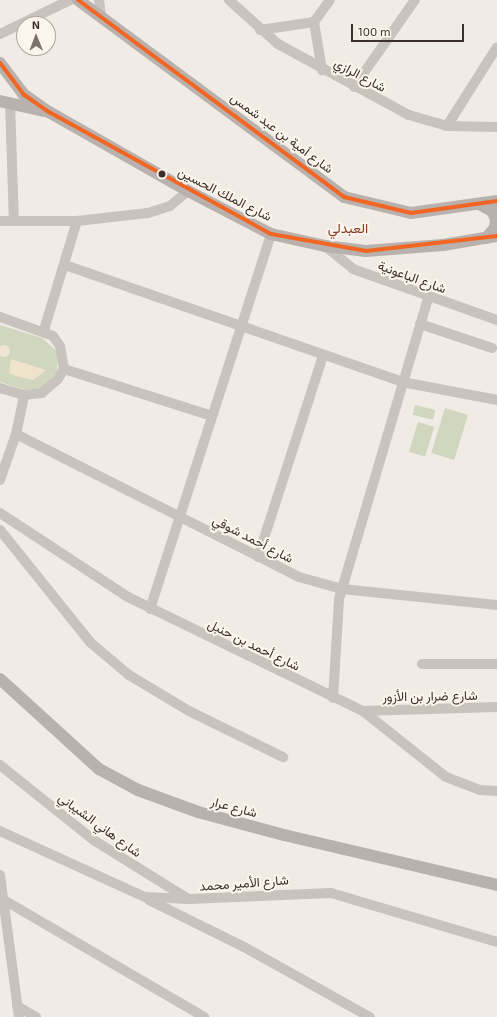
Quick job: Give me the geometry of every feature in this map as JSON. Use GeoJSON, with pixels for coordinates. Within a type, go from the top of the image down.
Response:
{"type":"FeatureCollection","features":[{"type":"Feature","properties":{"kind":"main road","name":"شارع أمية بن عبد شمس"},"geometry":{"type":"LineString","coordinates":[[78,0],[344,196],[412,213],[497,201]]}},
{"type":"Feature","properties":{"kind":"main road","name":"شارع الملك الحسين"},"geometry":{"type":"LineString","coordinates":[[0,64],[23,94],[49,112],[188,192],[271,234],[325,246],[397,249],[492,237]]}},
{"type":"Feature","properties":{"kind":"main road"},"geometry":{"type":"LineString","coordinates":[[5,102],[49,112]]}},
{"type":"Feature","properties":{"kind":"main road"},"geometry":{"type":"LineString","coordinates":[[479,204],[492,211],[496,219],[492,237]]}},
{"type":"Feature","properties":{"kind":"main road","name":"شارع عرار"},"geometry":{"type":"LineString","coordinates":[[0,680],[99,769],[138,790],[198,812],[284,835],[497,885]]}},
{"type":"Feature","properties":{"kind":"street"},"geometry":{"type":"LineString","coordinates":[[0,34],[70,0]]}},
{"type":"Feature","properties":{"kind":"street"},"geometry":{"type":"LineString","coordinates":[[99,0],[101,17]]}},
{"type":"Feature","properties":{"kind":"street","name":"شارع الرازي"},"geometry":{"type":"LineString","coordinates":[[229,0],[260,30],[322,70],[409,115],[447,126],[497,127]]}},
{"type":"Feature","properties":{"kind":"street"},"geometry":{"type":"LineString","coordinates":[[322,70],[314,22],[330,0]]}},
{"type":"Feature","properties":{"kind":"street"},"geometry":{"type":"LineString","coordinates":[[354,87],[415,0]]}},
{"type":"Feature","properties":{"kind":"street"},"geometry":{"type":"LineString","coordinates":[[260,30],[314,22]]}},
{"type":"Feature","properties":{"kind":"street"},"geometry":{"type":"LineString","coordinates":[[447,126],[497,47]]}},
{"type":"Feature","properties":{"kind":"street"},"geometry":{"type":"LineString","coordinates":[[5,102],[14,221]]}},
{"type":"Feature","properties":{"kind":"street"},"geometry":{"type":"LineString","coordinates":[[0,221],[77,221],[159,210],[170,206],[188,192]]}},
{"type":"Feature","properties":{"kind":"street"},"geometry":{"type":"LineString","coordinates":[[44,330],[65,265],[77,221]]}},
{"type":"Feature","properties":{"kind":"street"},"geometry":{"type":"LineString","coordinates":[[150,609],[239,327],[271,234]]}},
{"type":"Feature","properties":{"kind":"street","name":"شارع الباعونية"},"geometry":{"type":"LineString","coordinates":[[325,246],[353,269],[428,298],[497,320]]}},
{"type":"Feature","properties":{"kind":"street"},"geometry":{"type":"LineString","coordinates":[[65,265],[239,327],[402,382],[497,400]]}},
{"type":"Feature","properties":{"kind":"street"},"geometry":{"type":"LineString","coordinates":[[333,698],[342,589],[428,298]]}},
{"type":"Feature","properties":{"kind":"street"},"geometry":{"type":"LineString","coordinates":[[0,317],[44,330],[60,346],[64,369],[49,388],[24,395],[0,388]]}},
{"type":"Feature","properties":{"kind":"street"},"geometry":{"type":"LineString","coordinates":[[420,324],[492,348]]}},
{"type":"Feature","properties":{"kind":"street"},"geometry":{"type":"LineString","coordinates":[[258,556],[323,356]]}},
{"type":"Feature","properties":{"kind":"street"},"geometry":{"type":"LineString","coordinates":[[64,369],[212,416]]}},
{"type":"Feature","properties":{"kind":"street"},"geometry":{"type":"LineString","coordinates":[[0,480],[16,434],[24,395]]}},
{"type":"Feature","properties":{"kind":"street","name":"شارع أحمد شوقي"},"geometry":{"type":"LineString","coordinates":[[16,434],[179,515],[299,577],[342,589],[497,605]]}},
{"type":"Feature","properties":{"kind":"street","name":"شارع أحمد بن حنبل"},"geometry":{"type":"LineString","coordinates":[[0,513],[98,579],[150,609],[333,698],[363,711],[446,776],[480,790],[497,791]]}},
{"type":"Feature","properties":{"kind":"street"},"geometry":{"type":"LineString","coordinates":[[0,530],[81,631],[129,675],[189,711],[283,757]]}},
{"type":"Feature","properties":{"kind":"street"},"geometry":{"type":"LineString","coordinates":[[422,664],[497,664]]}},
{"type":"Feature","properties":{"kind":"street","name":"شارع ضرار بن الأزور"},"geometry":{"type":"LineString","coordinates":[[363,711],[497,707]]}},
{"type":"Feature","properties":{"kind":"street","name":"شارع هاني الشيباني"},"geometry":{"type":"LineString","coordinates":[[0,766],[95,841],[189,899]]}},
{"type":"Feature","properties":{"kind":"street","name":"شارع الأمير محمد"},"geometry":{"type":"LineString","coordinates":[[0,831],[145,897],[189,899],[331,893],[497,942]]}},
{"type":"Feature","properties":{"kind":"street"},"geometry":{"type":"LineString","coordinates":[[0,875],[18,1017]]}},
{"type":"Feature","properties":{"kind":"street"},"geometry":{"type":"LineString","coordinates":[[145,897],[251,950],[370,1017]]}},
{"type":"Feature","properties":{"kind":"street"},"geometry":{"type":"LineString","coordinates":[[4,900],[204,1017]]}},
{"type":"Feature","properties":{"kind":"street"},"geometry":{"type":"LineString","coordinates":[[17,1006],[36,1017]]}},
{"type":"Feature","properties":{"kind":"green space"},"geometry":{"type":"Polygon","coordinates":[[[0,325],[42,338],[58,352],[57,372],[42,388],[26,390],[0,382],[0,325]]]}},
{"type":"Feature","properties":{"kind":"green space"},"geometry":{"type":"Polygon","coordinates":[[[415,405],[435,410],[433,420],[413,415],[415,405]]]}},
{"type":"Feature","properties":{"kind":"green space"},"geometry":{"type":"Polygon","coordinates":[[[445,408],[468,415],[454,460],[431,453],[445,408]]]}},
{"type":"Feature","properties":{"kind":"green space"},"geometry":{"type":"Polygon","coordinates":[[[418,422],[434,427],[425,457],[409,452],[418,422]]]}},
{"type":"Feature","properties":{"kind":"sand"},"geometry":{"type":"Polygon","coordinates":[[[11,359],[46,370],[33,380],[19,377],[9,373],[11,359]]]}},
{"type":"Feature","properties":{"kind":"shaded area"},"geometry":{"type":"Polygon","coordinates":[[[4,345],[8,347],[10,351],[8,355],[4,357],[0,355],[-2,351],[0,347],[4,345]]]}},
{"type":"Feature","properties":{"kind":"transit line"},"geometry":{"type":"LineString","coordinates":[[78,0],[344,197],[411,213],[497,201]]}},
{"type":"Feature","properties":{"kind":"transit line"},"geometry":{"type":"LineString","coordinates":[[0,63],[23,94],[49,112],[271,234],[366,251],[497,236]]}},
{"type":"Feature","properties":{"kind":"district","name":"العبدلي"},"geometry":{"type":"Point","coordinates":[348,228]}}]}
